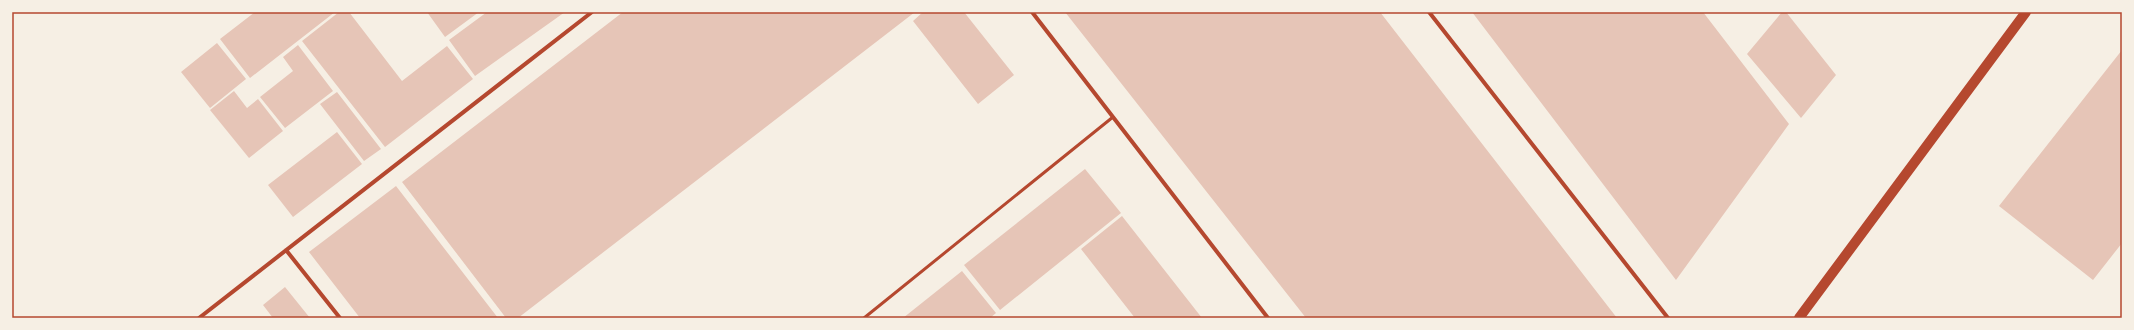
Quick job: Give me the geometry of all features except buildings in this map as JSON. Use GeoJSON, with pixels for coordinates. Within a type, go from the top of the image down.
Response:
{"type":"FeatureCollection","features":[{"type":"Feature","properties":{"kind":"main road"},"geometry":{"type":"LineString","coordinates":[[1799,318],[2026,12]]}},
{"type":"Feature","properties":{"kind":"street"},"geometry":{"type":"LineString","coordinates":[[199,318],[592,12]]}},
{"type":"Feature","properties":{"kind":"street"},"geometry":{"type":"LineString","coordinates":[[1032,12],[1268,318]]}},
{"type":"Feature","properties":{"kind":"street"},"geometry":{"type":"LineString","coordinates":[[1429,12],[1668,318]]}},
{"type":"Feature","properties":{"kind":"street"},"geometry":{"type":"LineString","coordinates":[[286,250],[340,318]]}},
{"type":"Feature","properties":{"kind":"lane"},"geometry":{"type":"LineString","coordinates":[[864,318],[1113,116]]}}]}
